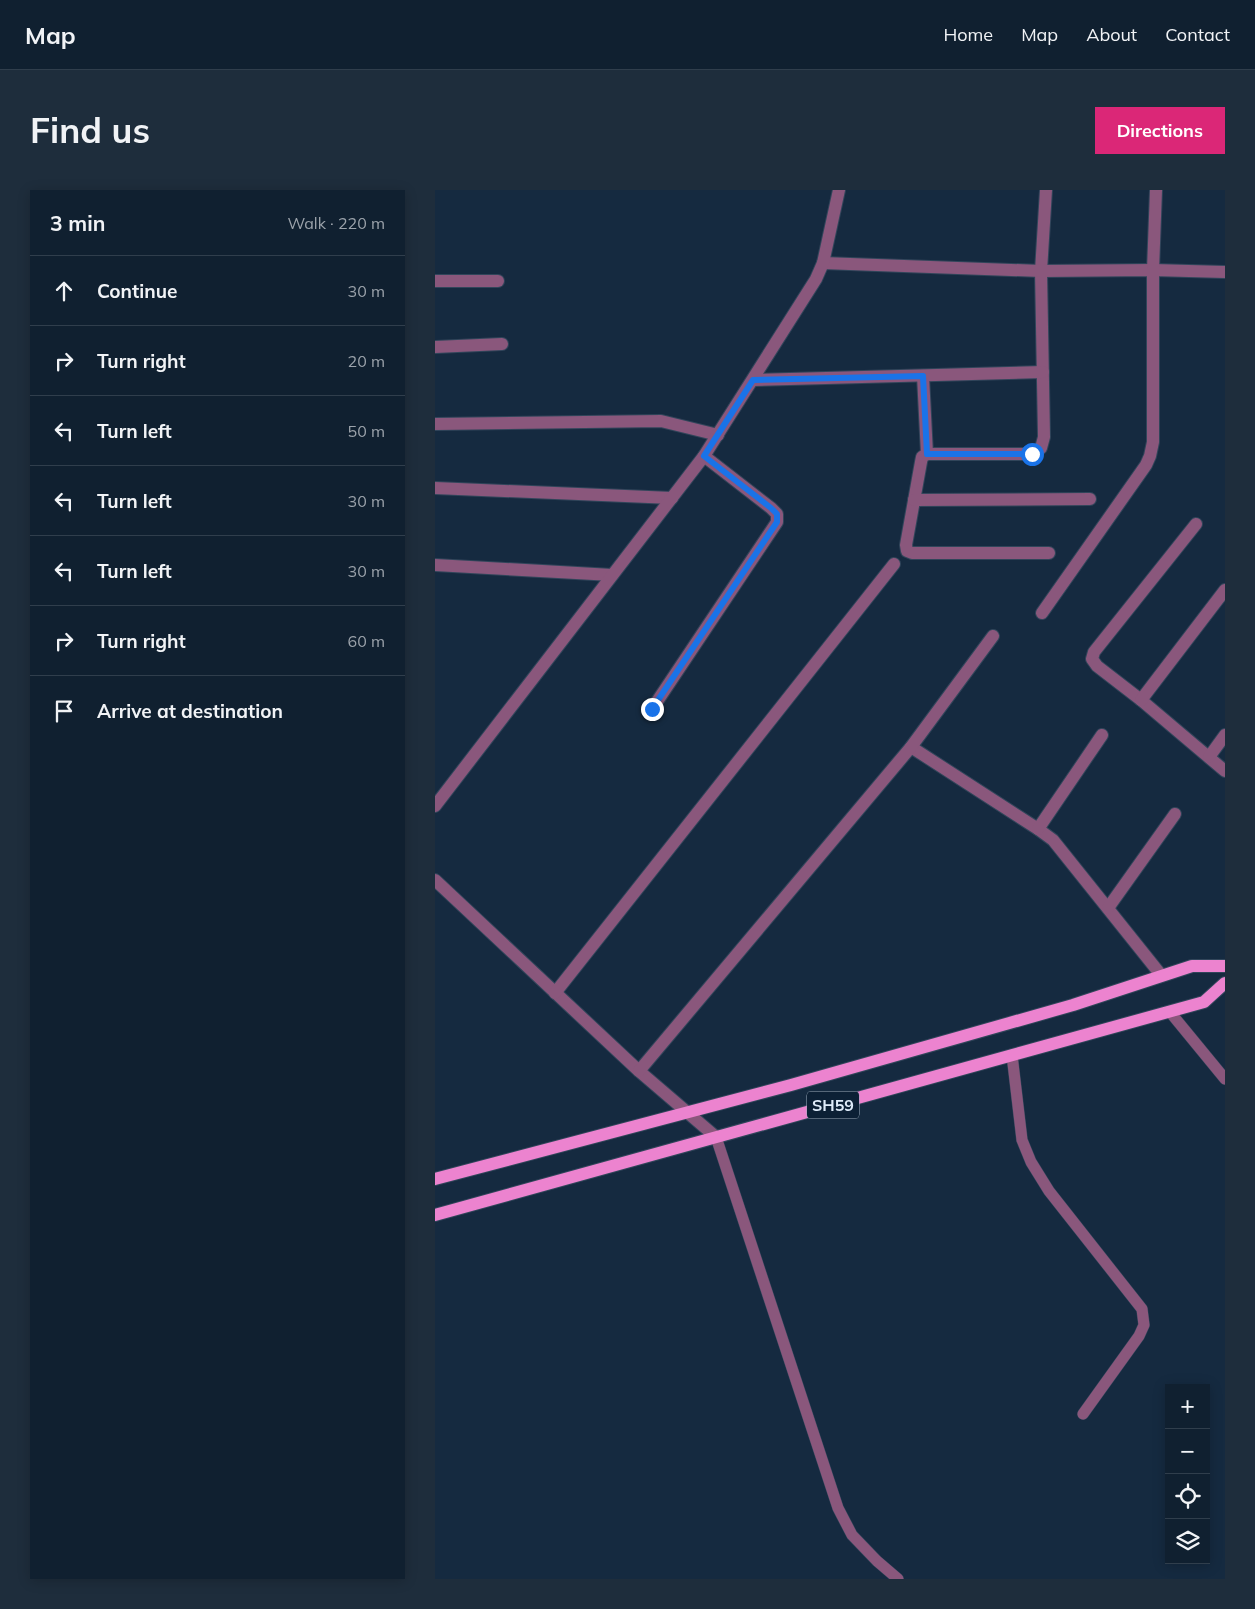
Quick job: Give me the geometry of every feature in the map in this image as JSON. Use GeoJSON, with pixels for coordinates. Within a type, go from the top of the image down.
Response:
{"type":"FeatureCollection","features":[{"type":"Feature","properties":{"kind":"main road","name":"SH59"},"geometry":{"type":"LineString","coordinates":[[435,1180],[791,1085],[1063,1007],[1192,966],[1225,966]]}},
{"type":"Feature","properties":{"kind":"main road","name":"SH59"},"geometry":{"type":"LineString","coordinates":[[435,1215],[1170,1012],[1204,1002],[1225,983]]}},
{"type":"Feature","properties":{"kind":"street"},"geometry":{"type":"LineString","coordinates":[[435,806],[672,498],[718,435],[816,279],[823,263],[839,190]]}},
{"type":"Feature","properties":{"kind":"street"},"geometry":{"type":"LineString","coordinates":[[1046,190],[1041,271],[1044,437],[1041,448],[1032,454],[927,454],[922,457],[906,545],[907,551],[912,554],[1049,553]]}},
{"type":"Feature","properties":{"kind":"street"},"geometry":{"type":"LineString","coordinates":[[1042,613],[1146,466],[1150,456],[1153,442],[1153,270],[1156,190]]}},
{"type":"Feature","properties":{"kind":"street"},"geometry":{"type":"LineString","coordinates":[[823,263],[1041,271],[1153,270],[1225,272]]}},
{"type":"Feature","properties":{"kind":"street"},"geometry":{"type":"LineString","coordinates":[[435,281],[498,281]]}},
{"type":"Feature","properties":{"kind":"street"},"geometry":{"type":"LineString","coordinates":[[435,347],[502,344]]}},
{"type":"Feature","properties":{"kind":"street"},"geometry":{"type":"LineString","coordinates":[[753,380],[1043,372]]}},
{"type":"Feature","properties":{"kind":"street"},"geometry":{"type":"LineString","coordinates":[[923,376],[927,454]]}},
{"type":"Feature","properties":{"kind":"street"},"geometry":{"type":"LineString","coordinates":[[435,424],[661,421],[718,435]]}},
{"type":"Feature","properties":{"kind":"street"},"geometry":{"type":"LineString","coordinates":[[652,709],[777,522],[777,514],[771,508],[704,456]]}},
{"type":"Feature","properties":{"kind":"street"},"geometry":{"type":"LineString","coordinates":[[435,488],[672,498]]}},
{"type":"Feature","properties":{"kind":"street"},"geometry":{"type":"LineString","coordinates":[[914,500],[1090,499]]}},
{"type":"Feature","properties":{"kind":"street"},"geometry":{"type":"LineString","coordinates":[[1196,524],[1094,652],[1092,659],[1097,666],[1141,700],[1225,771]]}},
{"type":"Feature","properties":{"kind":"street"},"geometry":{"type":"LineString","coordinates":[[555,993],[894,564]]}},
{"type":"Feature","properties":{"kind":"street"},"geometry":{"type":"LineString","coordinates":[[435,565],[612,575]]}},
{"type":"Feature","properties":{"kind":"street"},"geometry":{"type":"LineString","coordinates":[[1141,700],[1225,590]]}},
{"type":"Feature","properties":{"kind":"street"},"geometry":{"type":"LineString","coordinates":[[639,1071],[911,746],[993,636]]}},
{"type":"Feature","properties":{"kind":"street"},"geometry":{"type":"LineString","coordinates":[[1038,828],[1102,735]]}},
{"type":"Feature","properties":{"kind":"street"},"geometry":{"type":"LineString","coordinates":[[1209,757],[1225,735]]}},
{"type":"Feature","properties":{"kind":"street"},"geometry":{"type":"LineString","coordinates":[[911,746],[1038,828],[1053,840],[1161,976]]}},
{"type":"Feature","properties":{"kind":"street"},"geometry":{"type":"LineString","coordinates":[[1108,908],[1175,814]]}},
{"type":"Feature","properties":{"kind":"street"},"geometry":{"type":"LineString","coordinates":[[435,880],[639,1071],[716,1137]]}},
{"type":"Feature","properties":{"kind":"lane"},"geometry":{"type":"LineString","coordinates":[[1170,1012],[1225,1078]]}},
{"type":"Feature","properties":{"kind":"lane"},"geometry":{"type":"LineString","coordinates":[[1011,1055],[1022,1140],[1031,1162],[1049,1191],[1142,1309],[1144,1325],[1139,1336],[1083,1414]]}},
{"type":"Feature","properties":{"kind":"lane"},"geometry":{"type":"LineString","coordinates":[[716,1137],[838,1508],[852,1536],[898,1579]]}},
{"type":"Feature","properties":{"kind":"route"},"geometry":{"type":"LineString","coordinates":[[652,709],[777,522],[777,514],[771,508],[704,456],[753,380],[923,376],[927,454],[1032,454]]}}]}
